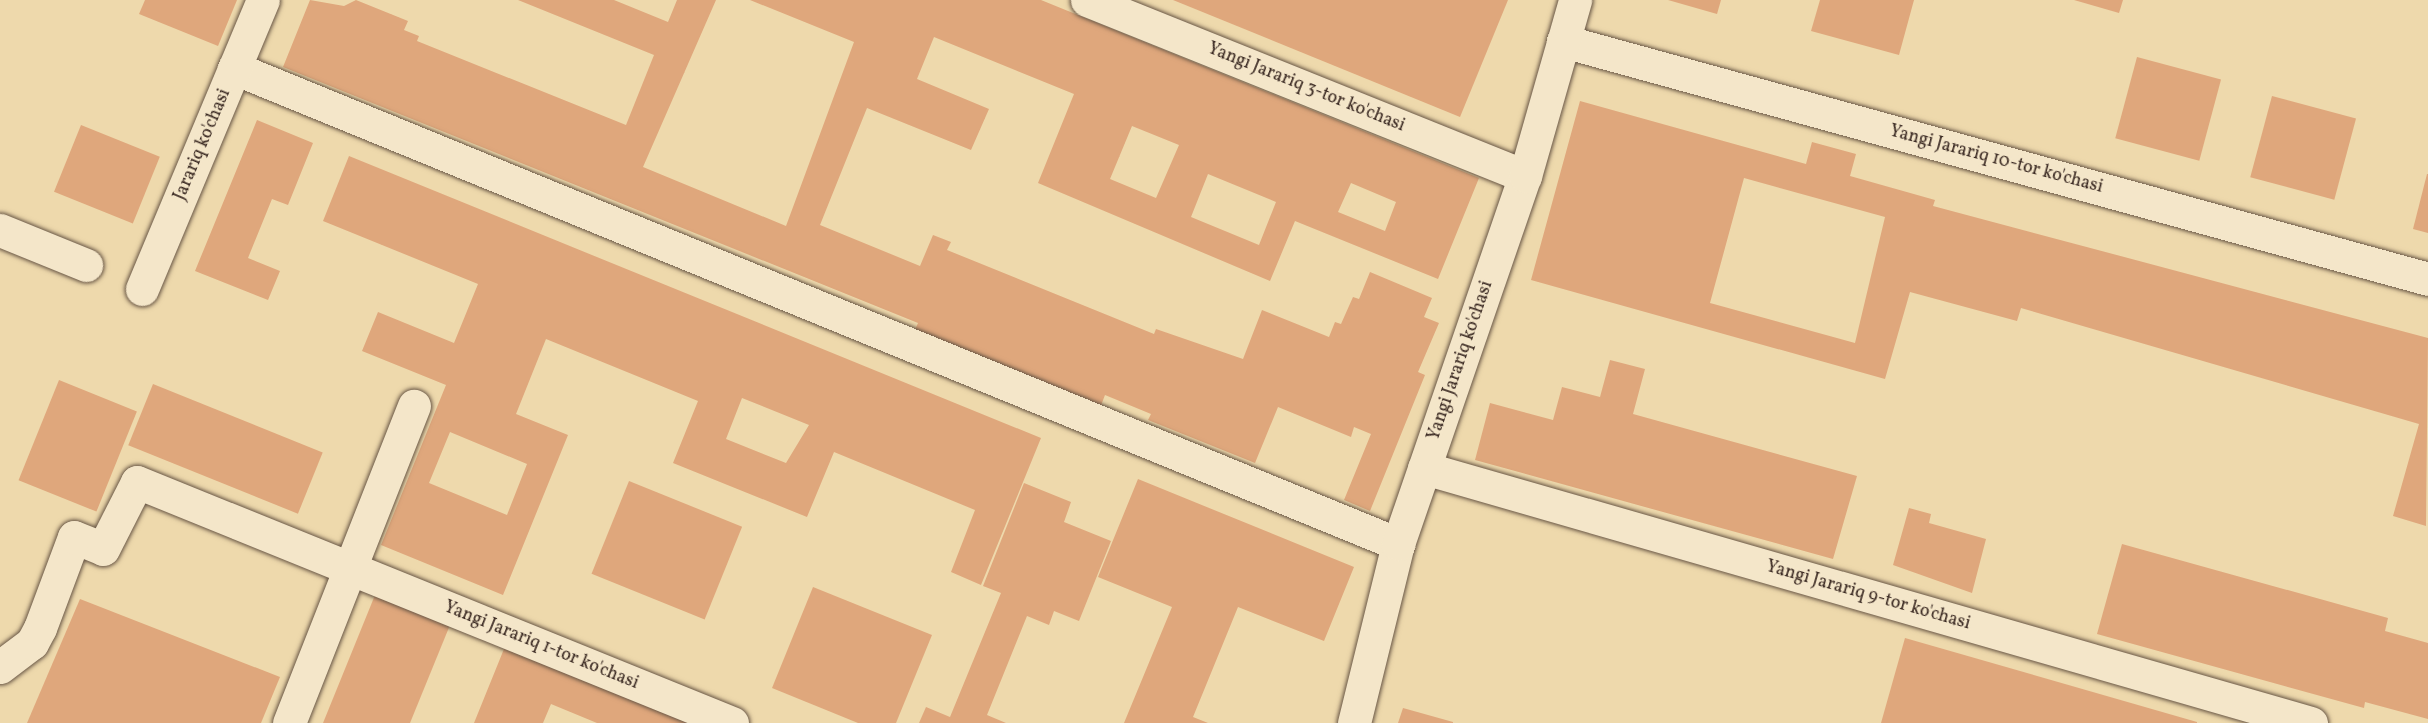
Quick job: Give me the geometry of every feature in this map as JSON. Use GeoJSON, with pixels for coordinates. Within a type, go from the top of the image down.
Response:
{"type":"FeatureCollection","features":[{"type":"Feature","properties":{"kind":"street","name":"Jarariq ko'chasi"},"geometry":{"type":"LineString","coordinates":[[142,289],[263,0]]}},
{"type":"Feature","properties":{"kind":"street","name":"Yangi Jarariq 3-tor ko'chasi"},"geometry":{"type":"LineString","coordinates":[[1088,0],[1525,176]]}},
{"type":"Feature","properties":{"kind":"street","name":"Yangi Jarariq ko'chasi"},"geometry":{"type":"LineString","coordinates":[[1354,723],[1398,544],[1525,176],[1575,0]]}},
{"type":"Feature","properties":{"kind":"street","name":"Yangi Jarariq 10-tor ko'chasi"},"geometry":{"type":"LineString","coordinates":[[1563,41],[2428,279]]}},
{"type":"Feature","properties":{"kind":"street"},"geometry":{"type":"LineString","coordinates":[[234,68],[1398,544]]}},
{"type":"Feature","properties":{"kind":"street"},"geometry":{"type":"LineString","coordinates":[[0,230],[86,265]]}},
{"type":"Feature","properties":{"kind":"street"},"geometry":{"type":"LineString","coordinates":[[289,723],[414,406]]}},
{"type":"Feature","properties":{"kind":"street","name":"Yangi Jarariq 9-tor ko'chasi"},"geometry":{"type":"LineString","coordinates":[[1424,468],[2311,723]]}},
{"type":"Feature","properties":{"kind":"street","name":"Yangi Jarariq 1-tor ko'chasi"},"geometry":{"type":"LineString","coordinates":[[0,667],[32,643],[40,628],[74,537],[103,549],[137,482],[727,722]]}},
{"type":"Feature","properties":{"kind":"building"},"geometry":{"type":"Polygon","coordinates":[[[145,0],[237,0],[218,46],[139,14],[145,0]]]}},
{"type":"Feature","properties":{"kind":"building"},"geometry":{"type":"Polygon","coordinates":[[[310,0],[344,6],[356,0],[408,21],[404,30],[419,36],[417,41],[626,125],[654,55],[518,0],[614,0],[668,22],[677,0],[716,0],[643,167],[786,226],[854,42],[750,0],[1041,0],[1479,178],[1438,279],[1295,221],[1270,281],[1038,183],[1074,94],[934,37],[917,79],[989,109],[971,150],[867,108],[820,225],[920,266],[933,235],[951,242],[947,250],[1154,334],[1156,329],[1243,359],[1262,310],[1329,337],[1335,322],[1341,324],[1353,297],[1359,299],[1370,272],[1432,298],[1424,317],[1439,323],[1418,372],[1425,375],[1370,511],[1344,500],[1371,434],[1354,427],[1351,437],[1278,407],[1255,463],[1148,420],[1151,414],[1105,395],[1100,408],[914,332],[918,323],[283,67],[310,0]],[[1132,126],[1110,179],[1156,198],[1179,145],[1132,126]],[[1208,174],[1191,217],[1259,245],[1276,202],[1208,174]],[[1351,183],[1338,212],[1385,231],[1396,202],[1351,183]]]}},
{"type":"Feature","properties":{"kind":"building"},"geometry":{"type":"Polygon","coordinates":[[[1173,0],[1508,0],[1460,117],[1173,0]]]}},
{"type":"Feature","properties":{"kind":"building"},"geometry":{"type":"Polygon","coordinates":[[[1668,0],[1721,0],[1717,14],[1668,0]]]}},
{"type":"Feature","properties":{"kind":"building"},"geometry":{"type":"Polygon","coordinates":[[[1820,0],[1914,0],[1899,55],[1811,31],[1820,0]]]}},
{"type":"Feature","properties":{"kind":"building"},"geometry":{"type":"Polygon","coordinates":[[[2074,0],[2123,0],[2119,13],[2074,0]]]}},
{"type":"Feature","properties":{"kind":"building"},"geometry":{"type":"Polygon","coordinates":[[[2137,57],[2221,80],[2199,161],[2115,138],[2137,57]]]}},
{"type":"Feature","properties":{"kind":"building"},"geometry":{"type":"Polygon","coordinates":[[[2272,96],[2356,119],[2334,200],[2250,177],[2272,96]]]}},
{"type":"Feature","properties":{"kind":"building"},"geometry":{"type":"Polygon","coordinates":[[[1580,101],[1806,164],[1812,142],[1856,154],[1850,176],[1935,200],[1933,206],[2428,338],[2426,526],[2393,516],[2419,424],[2021,308],[2017,321],[1910,292],[1885,379],[1531,280],[1580,101]],[[1744,178],[1710,303],[1855,343],[1885,217],[1744,178]]]}},
{"type":"Feature","properties":{"kind":"building"},"geometry":{"type":"Polygon","coordinates":[[[257,120],[313,143],[288,205],[272,199],[248,258],[280,271],[268,300],[195,271],[257,120]]]}},
{"type":"Feature","properties":{"kind":"building"},"geometry":{"type":"Polygon","coordinates":[[[81,125],[160,157],[133,224],[54,192],[81,125]]]}},
{"type":"Feature","properties":{"kind":"building"},"geometry":{"type":"Polygon","coordinates":[[[349,156],[1041,438],[981,585],[951,572],[975,510],[834,452],[807,517],[673,463],[698,401],[546,339],[516,414],[568,435],[503,595],[381,545],[446,385],[362,351],[378,312],[454,343],[478,284],[323,221],[349,156]],[[742,398],[726,439],[786,463],[809,425],[742,398]],[[450,432],[429,483],[507,515],[527,464],[450,432]]]}},
{"type":"Feature","properties":{"kind":"building"},"geometry":{"type":"Polygon","coordinates":[[[2428,174],[2428,233],[2413,229],[2428,174]]]}},
{"type":"Feature","properties":{"kind":"building"},"geometry":{"type":"Polygon","coordinates":[[[1610,360],[1645,369],[1633,414],[1857,476],[1833,559],[1475,460],[1490,403],[1553,420],[1562,387],[1600,397],[1610,360]]]}},
{"type":"Feature","properties":{"kind":"building"},"geometry":{"type":"Polygon","coordinates":[[[59,380],[137,411],[96,512],[19,480],[59,380]]]}},
{"type":"Feature","properties":{"kind":"building"},"geometry":{"type":"Polygon","coordinates":[[[153,384],[323,453],[298,514],[128,445],[153,384]]]}},
{"type":"Feature","properties":{"kind":"building"},"geometry":{"type":"Polygon","coordinates":[[[1138,479],[1354,567],[1324,641],[1238,607],[1193,717],[1208,723],[1124,723],[1172,607],[1098,577],[1138,479]]]}},
{"type":"Feature","properties":{"kind":"building"},"geometry":{"type":"Polygon","coordinates":[[[629,481],[742,527],[705,619],[592,574],[629,481]]]}},
{"type":"Feature","properties":{"kind":"building"},"geometry":{"type":"Polygon","coordinates":[[[1024,483],[1071,502],[1064,522],[1111,541],[1079,621],[1054,611],[1049,625],[1027,616],[987,715],[1006,723],[919,723],[926,707],[950,717],[1001,593],[983,586],[1024,483]]]}},
{"type":"Feature","properties":{"kind":"building"},"geometry":{"type":"Polygon","coordinates":[[[1909,508],[1931,514],[1929,523],[1986,539],[1972,593],[1893,565],[1909,508]]]}},
{"type":"Feature","properties":{"kind":"building"},"geometry":{"type":"Polygon","coordinates":[[[2122,544],[2388,618],[2385,631],[2428,643],[2428,719],[2365,702],[2364,708],[2097,634],[2122,544]]]}},
{"type":"Feature","properties":{"kind":"building"},"geometry":{"type":"Polygon","coordinates":[[[813,587],[932,635],[896,723],[858,723],[772,688],[813,587]]]}},
{"type":"Feature","properties":{"kind":"building"},"geometry":{"type":"Polygon","coordinates":[[[375,595],[450,625],[410,723],[323,723],[375,595]]]}},
{"type":"Feature","properties":{"kind":"building"},"geometry":{"type":"Polygon","coordinates":[[[80,599],[280,677],[261,723],[27,723],[80,599]]]}},
{"type":"Feature","properties":{"kind":"building"},"geometry":{"type":"Polygon","coordinates":[[[1905,638],[2197,722],[2197,723],[1881,723],[1905,638]]]}},
{"type":"Feature","properties":{"kind":"building"},"geometry":{"type":"Polygon","coordinates":[[[506,644],[690,718],[688,723],[597,723],[551,704],[543,723],[474,723],[506,644]]]}},
{"type":"Feature","properties":{"kind":"building"},"geometry":{"type":"Polygon","coordinates":[[[1403,708],[1453,722],[1453,723],[1398,723],[1403,708]]]}}]}
